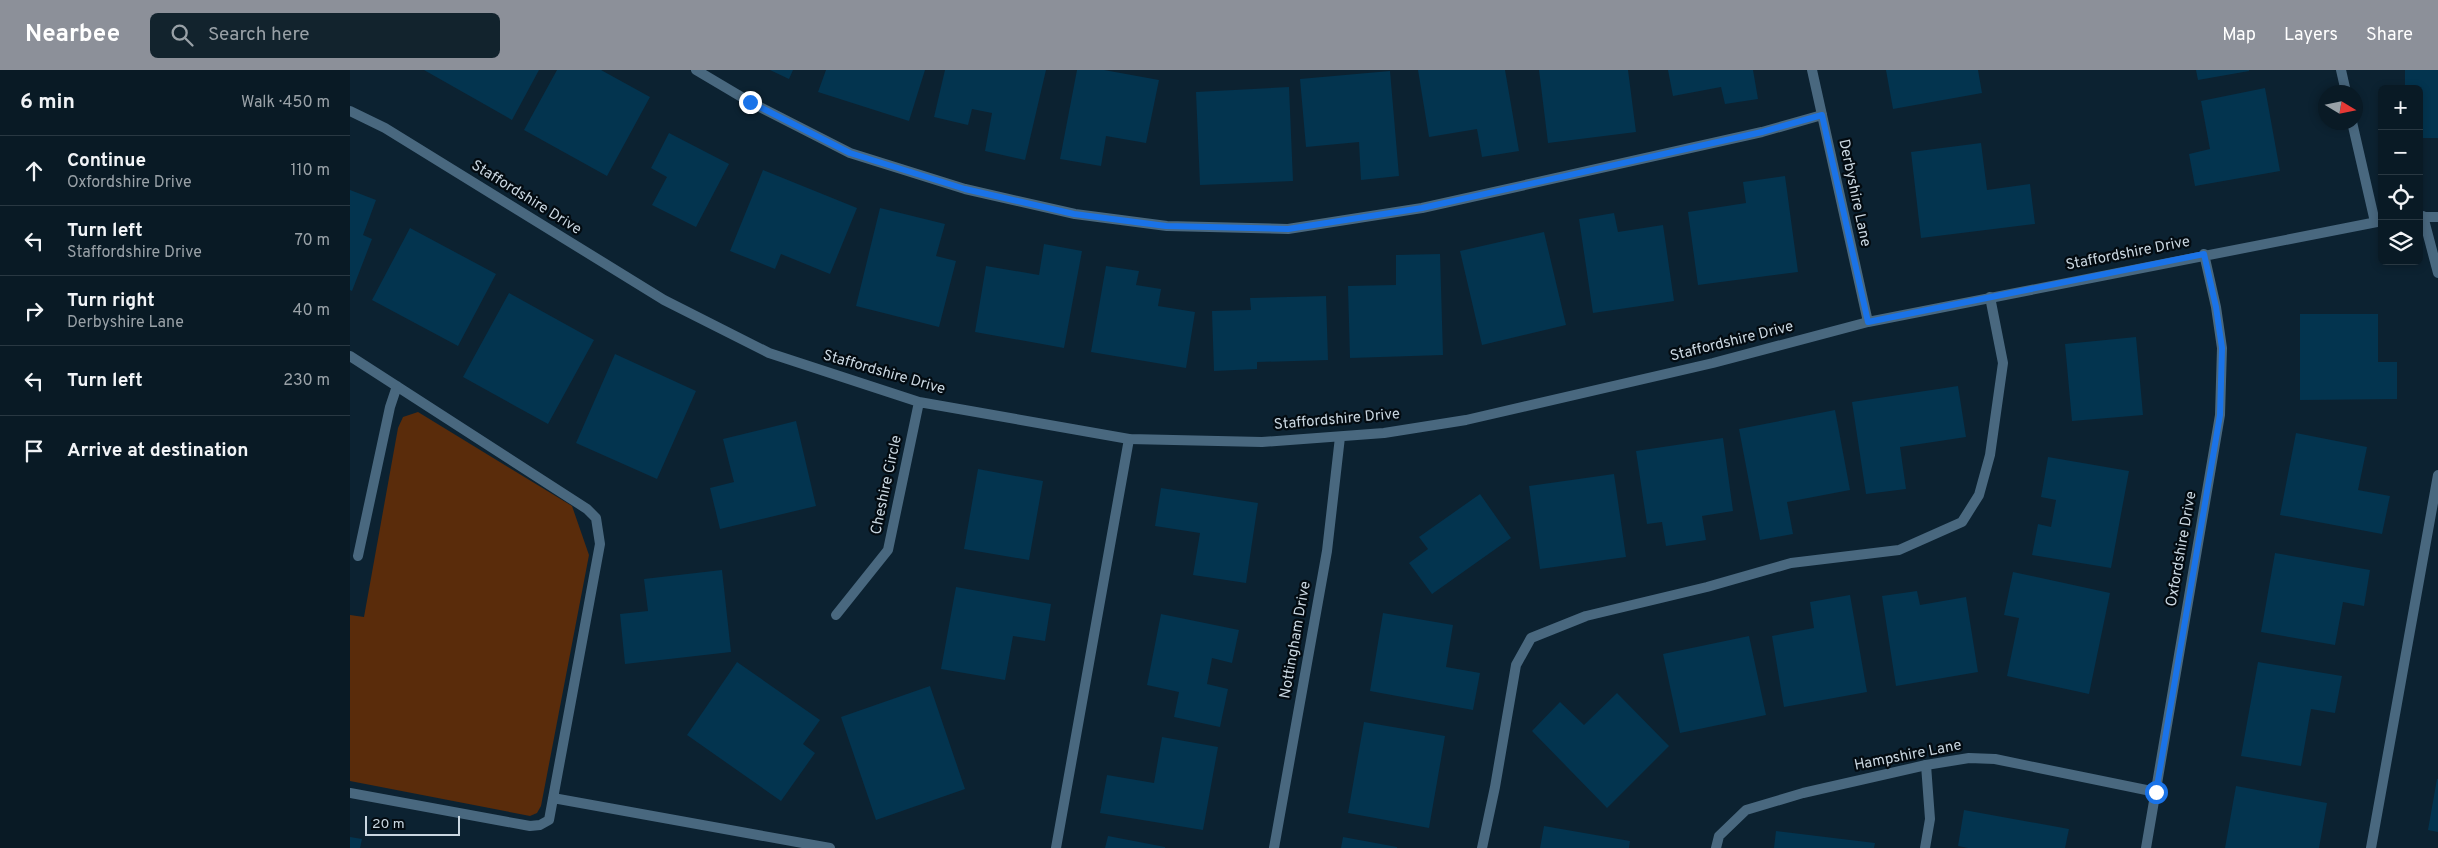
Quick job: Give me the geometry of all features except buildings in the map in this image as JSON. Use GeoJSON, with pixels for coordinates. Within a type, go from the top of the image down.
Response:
{"type":"FeatureCollection","features":[{"type":"Feature","properties":{"kind":"street"},"geometry":{"type":"LineString","coordinates":[[696,70],[750,102],[850,153],[965,189],[1074,214],[1166,226],[1288,229],[1422,208],[1762,132],[1822,115]]}},
{"type":"Feature","properties":{"kind":"street","name":"Derbyshire Lane"},"geometry":{"type":"LineString","coordinates":[[1812,70],[1868,322]]}},
{"type":"Feature","properties":{"kind":"street"},"geometry":{"type":"LineString","coordinates":[[2341,70],[2344,85]]}},
{"type":"Feature","properties":{"kind":"street","name":"Staffordshire Drive"},"geometry":{"type":"LineString","coordinates":[[350,111],[385,128],[587,254],[681,309],[769,353],[919,402],[1129,439],[1262,442],[1384,433],[1466,420],[1713,363],[1868,322],[2378,221]]}},
{"type":"Feature","properties":{"kind":"street"},"geometry":{"type":"LineString","coordinates":[[2354,130],[2378,221]]}},
{"type":"Feature","properties":{"kind":"street"},"geometry":{"type":"LineString","coordinates":[[2423,217],[2438,217]]}},
{"type":"Feature","properties":{"kind":"street"},"geometry":{"type":"LineString","coordinates":[[2422,220],[2438,273]]}},
{"type":"Feature","properties":{"kind":"street","name":"Oxfordshire Drive"},"geometry":{"type":"LineString","coordinates":[[2146,848],[2220,415],[2222,348],[2216,307],[2204,254]]}},
{"type":"Feature","properties":{"kind":"street"},"geometry":{"type":"LineString","coordinates":[[1482,848],[1495,787],[1516,665],[1530,638],[1586,616],[1707,587],[1791,563],[1898,550],[1962,522],[1979,495],[1990,455],[2003,363],[1990,297]]}},
{"type":"Feature","properties":{"kind":"street"},"geometry":{"type":"LineString","coordinates":[[350,356],[587,509],[596,518],[600,544],[549,820],[540,825],[530,826],[350,793]]}},
{"type":"Feature","properties":{"kind":"street"},"geometry":{"type":"LineString","coordinates":[[358,556],[390,407],[397,386]]}},
{"type":"Feature","properties":{"kind":"street","name":"Cheshire Circle"},"geometry":{"type":"LineString","coordinates":[[836,615],[888,550],[919,402]]}},
{"type":"Feature","properties":{"kind":"street","name":"Nottingham Drive"},"geometry":{"type":"LineString","coordinates":[[1274,848],[1326,551],[1340,437]]}},
{"type":"Feature","properties":{"kind":"street"},"geometry":{"type":"LineString","coordinates":[[1056,848],[1129,439]]}},
{"type":"Feature","properties":{"kind":"street"},"geometry":{"type":"LineString","coordinates":[[2371,848],[2438,475]]}},
{"type":"Feature","properties":{"kind":"street","name":"Hampshire Lane"},"geometry":{"type":"LineString","coordinates":[[1716,848],[1719,836],[1746,810],[1803,793],[1926,765],[1969,758],[1995,759],[2156,792]]}},
{"type":"Feature","properties":{"kind":"street"},"geometry":{"type":"LineString","coordinates":[[1926,765],[1930,820],[1926,848]]}},
{"type":"Feature","properties":{"kind":"street"},"geometry":{"type":"LineString","coordinates":[[553,798],[830,848]]}},
{"type":"Feature","properties":{"kind":"shaded area"},"geometry":{"type":"Polygon","coordinates":[[[418,412],[572,506],[589,555],[541,806],[537,813],[530,816],[350,781],[350,615],[364,617],[398,428],[403,417],[418,412]]]}},
{"type":"Feature","properties":{"kind":"route"},"geometry":{"type":"LineString","coordinates":[[750,102],[850,153],[965,189],[1074,214],[1166,226],[1288,229],[1422,208],[1762,132],[1822,115],[1868,322],[2204,254],[2216,307],[2222,348],[2220,415],[2156,792]]}}]}
